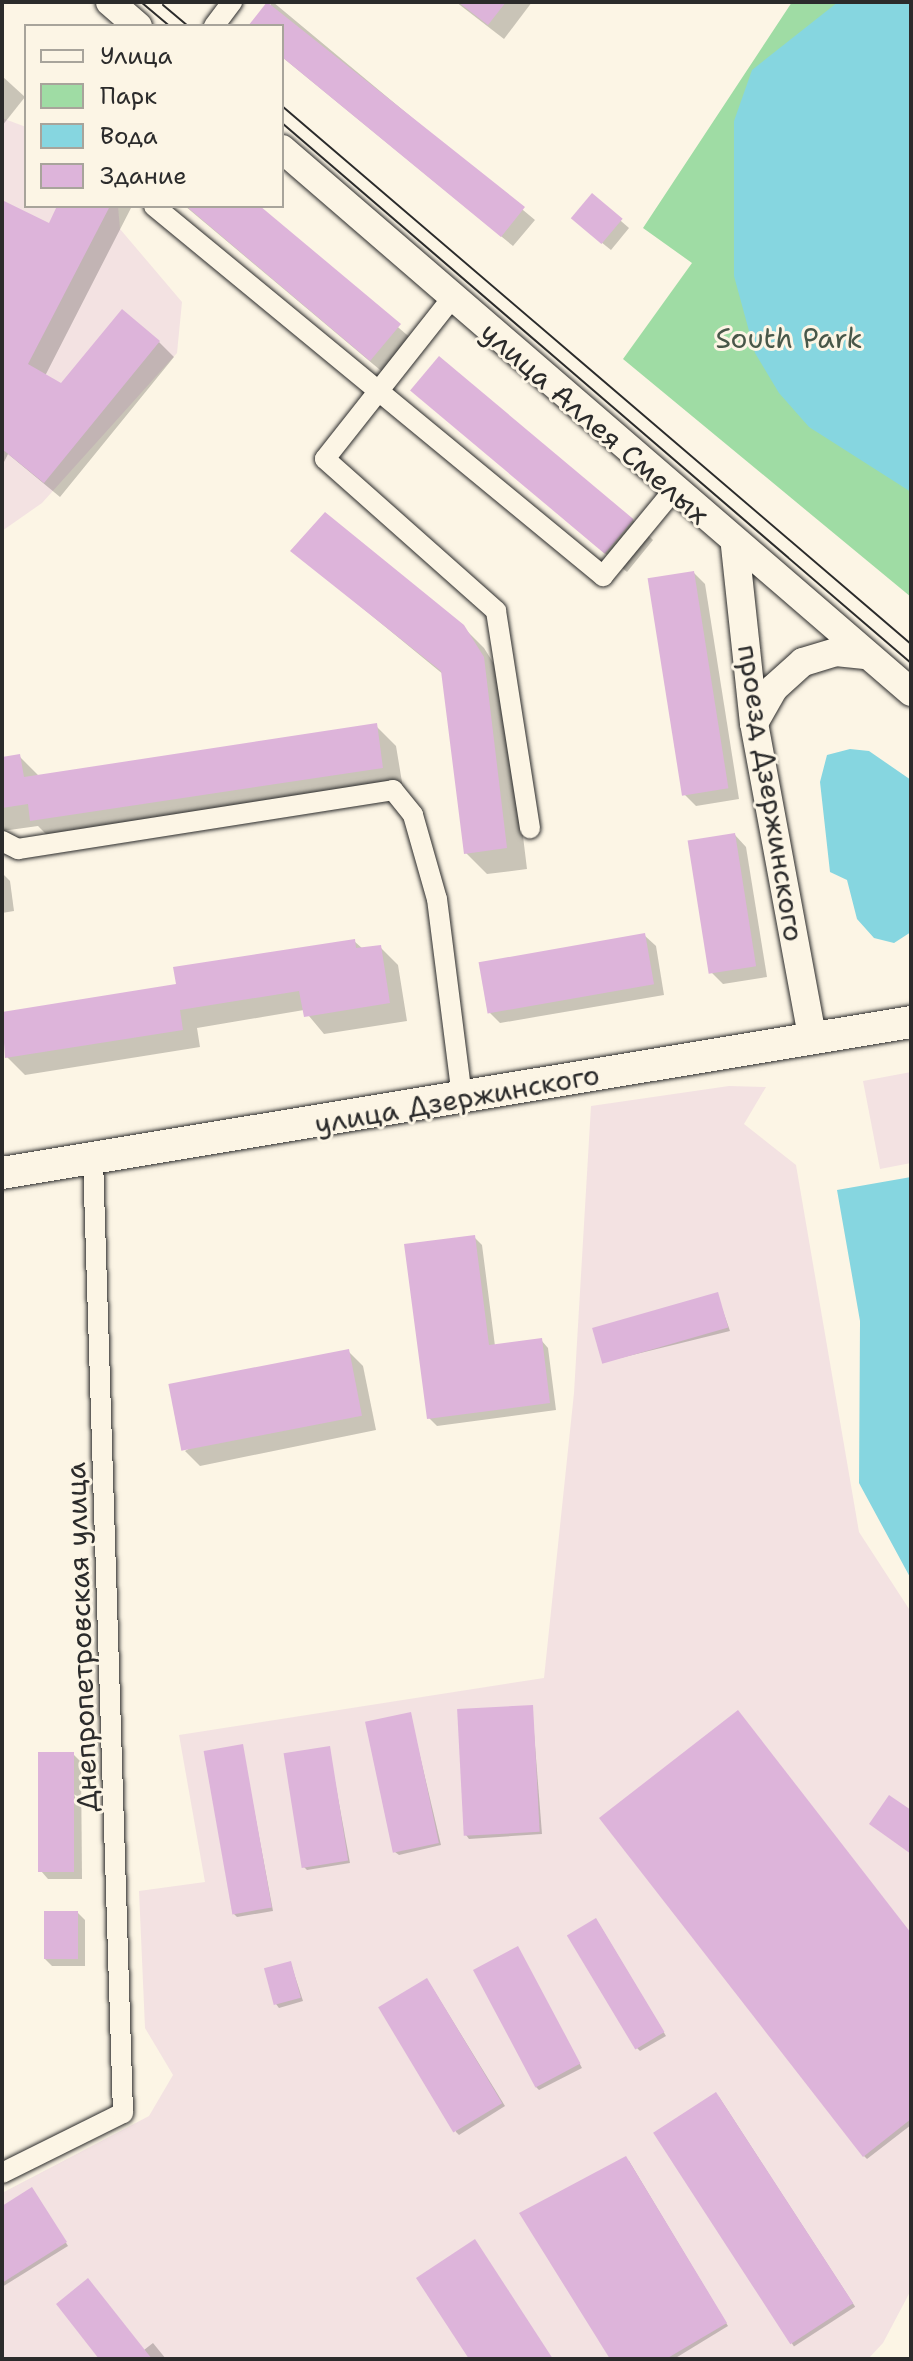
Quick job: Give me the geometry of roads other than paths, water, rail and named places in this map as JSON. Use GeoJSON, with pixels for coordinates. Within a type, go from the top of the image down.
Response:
{"type":"FeatureCollection","features":[{"type":"Feature","properties":{"kind":"main road"},"geometry":{"type":"LineString","coordinates":[[110,2],[136,24]]}},
{"type":"Feature","properties":{"kind":"main road","name":"улица Аллея Смелых"},"geometry":{"type":"LineString","coordinates":[[284,151],[735,546],[911,692]]}},
{"type":"Feature","properties":{"kind":"main road","name":"проезд Дзержинского"},"geometry":{"type":"LineString","coordinates":[[735,546],[754,723],[813,1040]]}},
{"type":"Feature","properties":{"kind":"main road"},"geometry":{"type":"LineString","coordinates":[[754,723],[774,688],[803,662],[836,652],[866,655]]}},
{"type":"Feature","properties":{"kind":"main road","name":"улица Дзержинского"},"geometry":{"type":"LineString","coordinates":[[2,1173],[93,1161],[911,1022]]}},
{"type":"Feature","properties":{"kind":"street"},"geometry":{"type":"LineString","coordinates":[[216,24],[232,2]]}},
{"type":"Feature","properties":{"kind":"street"},"geometry":{"type":"LineString","coordinates":[[156,208],[374,391],[603,576],[673,491]]}},
{"type":"Feature","properties":{"kind":"street"},"geometry":{"type":"LineString","coordinates":[[452,298],[374,391],[325,459],[496,611],[530,828]]}},
{"type":"Feature","properties":{"kind":"street"},"geometry":{"type":"LineString","coordinates":[[2,841],[18,849],[393,790],[413,815],[437,899],[462,1098]]}},
{"type":"Feature","properties":{"kind":"street","name":"Днепропетровская улица"},"geometry":{"type":"LineString","coordinates":[[2,2173],[123,2113],[93,1161]]}},
{"type":"Feature","properties":{"kind":"water","name":"South Park"},"geometry":{"type":"Polygon","coordinates":[[[838,2],[911,2],[911,492],[809,427],[779,393],[755,353],[734,276],[734,121],[752,70],[838,2]]]}},
{"type":"Feature","properties":{"kind":"water"},"geometry":{"type":"Polygon","coordinates":[[[850,749],[869,751],[911,780],[911,932],[894,943],[874,938],[857,919],[847,880],[830,872],[820,782],[827,755],[850,749]]]}},
{"type":"Feature","properties":{"kind":"water"},"geometry":{"type":"Polygon","coordinates":[[[911,1177],[911,1579],[859,1483],[860,1321],[837,1190],[911,1177]]]}},
{"type":"Feature","properties":{"kind":"tram line"},"geometry":{"type":"LineString","coordinates":[[141,2],[168,24]]}},
{"type":"Feature","properties":{"kind":"tram line"},"geometry":{"type":"LineString","coordinates":[[163,5],[186,24]]}},
{"type":"Feature","properties":{"kind":"tram line"},"geometry":{"type":"LineString","coordinates":[[284,108],[911,644]]}},
{"type":"Feature","properties":{"kind":"tram line"},"geometry":{"type":"LineString","coordinates":[[284,125],[911,663]]}}]}
